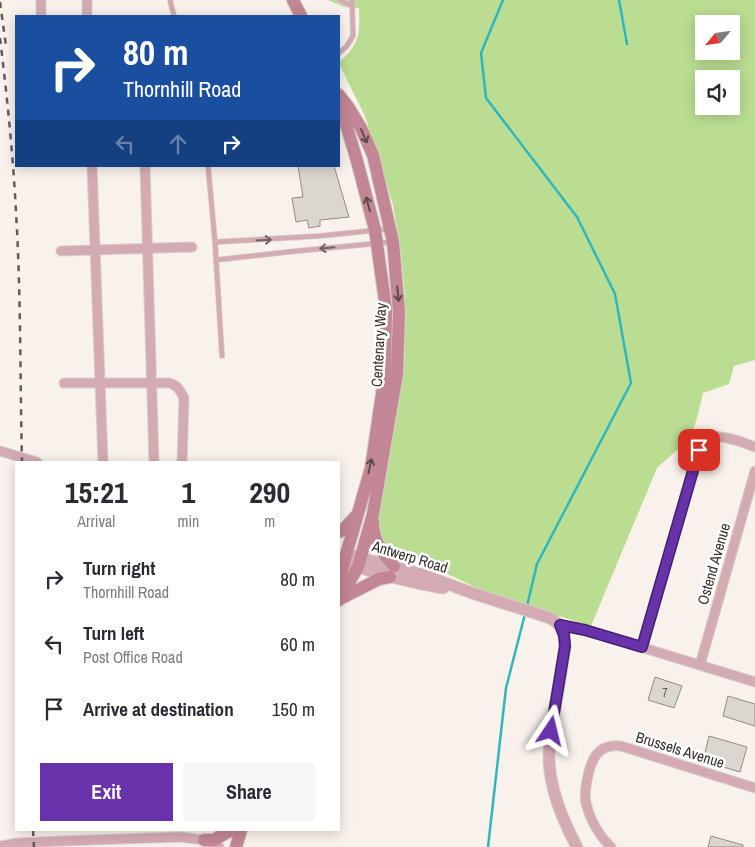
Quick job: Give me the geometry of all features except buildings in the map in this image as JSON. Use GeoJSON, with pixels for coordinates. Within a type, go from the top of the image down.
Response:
{"type":"FeatureCollection","features":[{"type":"Feature","properties":{"kind":"main road"},"geometry":{"type":"LineString","coordinates":[[293,0],[300,15]]}},
{"type":"Feature","properties":{"kind":"main road","name":"Centenary Way"},"geometry":{"type":"LineString","coordinates":[[340,96],[361,128],[373,155],[393,242],[399,312],[397,374],[373,514],[359,562],[340,598]]}},
{"type":"Feature","properties":{"kind":"main road","name":"Centenary Way"},"geometry":{"type":"LineString","coordinates":[[340,104],[375,230],[386,309],[385,373],[371,468],[358,513],[342,557],[340,575]]}},
{"type":"Feature","properties":{"kind":"main road"},"geometry":{"type":"LineString","coordinates":[[340,531],[358,513]]}},
{"type":"Feature","properties":{"kind":"main road"},"geometry":{"type":"LineString","coordinates":[[340,599],[392,571],[374,536],[373,514]]}},
{"type":"Feature","properties":{"kind":"main road"},"geometry":{"type":"LineString","coordinates":[[201,842],[214,840],[229,831]]}},
{"type":"Feature","properties":{"kind":"main road"},"geometry":{"type":"LineString","coordinates":[[236,847],[241,831]]}},
{"type":"Feature","properties":{"kind":"street"},"geometry":{"type":"LineString","coordinates":[[41,0],[41,15]]}},
{"type":"Feature","properties":{"kind":"street"},"geometry":{"type":"LineString","coordinates":[[87,0],[87,15]]}},
{"type":"Feature","properties":{"kind":"street"},"geometry":{"type":"LineString","coordinates":[[92,167],[103,461]]}},
{"type":"Feature","properties":{"kind":"street"},"geometry":{"type":"LineString","coordinates":[[145,167],[154,461]]}},
{"type":"Feature","properties":{"kind":"street"},"geometry":{"type":"LineString","coordinates":[[61,251],[192,247]]}},
{"type":"Feature","properties":{"kind":"street"},"geometry":{"type":"LineString","coordinates":[[64,383],[175,384],[184,398],[182,461]]}},
{"type":"Feature","properties":{"kind":"street"},"geometry":{"type":"LineString","coordinates":[[642,647],[699,450],[704,442],[715,436],[755,447]]}},
{"type":"Feature","properties":{"kind":"street"},"geometry":{"type":"LineString","coordinates":[[0,451],[34,461]]}},
{"type":"Feature","properties":{"kind":"street","name":"Ostend Avenue"},"geometry":{"type":"LineString","coordinates":[[700,665],[755,471]]}},
{"type":"Feature","properties":{"kind":"street","name":"Antwerp Road"},"geometry":{"type":"LineString","coordinates":[[342,557],[392,571],[421,574],[510,606],[547,617],[555,620],[560,625]]}},
{"type":"Feature","properties":{"kind":"street"},"geometry":{"type":"LineString","coordinates":[[560,625],[585,630],[755,682]]}},
{"type":"Feature","properties":{"kind":"street"},"geometry":{"type":"LineString","coordinates":[[560,625],[564,635],[565,646],[551,731],[549,757],[560,810],[577,847]]}},
{"type":"Feature","properties":{"kind":"street","name":"Brussels Avenue"},"geometry":{"type":"LineString","coordinates":[[611,847],[597,829],[586,802],[585,789],[592,759],[604,748],[613,745],[621,746],[755,788]]}},
{"type":"Feature","properties":{"kind":"street"},"geometry":{"type":"LineString","coordinates":[[0,846],[18,843],[62,841],[181,838],[219,847]]}},
{"type":"Feature","properties":{"kind":"lane"},"geometry":{"type":"LineString","coordinates":[[170,0],[174,15]]}},
{"type":"Feature","properties":{"kind":"lane"},"geometry":{"type":"LineString","coordinates":[[339,0],[352,6]]}},
{"type":"Feature","properties":{"kind":"lane"},"geometry":{"type":"LineString","coordinates":[[340,51],[347,46],[353,36],[352,0]]}},
{"type":"Feature","properties":{"kind":"lane"},"geometry":{"type":"LineString","coordinates":[[208,167],[222,356]]}},
{"type":"Feature","properties":{"kind":"lane"},"geometry":{"type":"LineString","coordinates":[[215,242],[349,234],[390,229]]}},
{"type":"Feature","properties":{"kind":"lane"},"geometry":{"type":"LineString","coordinates":[[216,260],[393,242]]}},
{"type":"Feature","properties":{"kind":"green space"},"geometry":{"type":"Polygon","coordinates":[[[328,0],[755,0],[755,360],[734,366],[729,384],[703,393],[691,437],[657,468],[591,626],[491,595],[433,567],[391,550],[382,538],[378,524],[405,356],[405,296],[400,246],[393,205],[365,116],[340,66],[340,61],[355,44],[359,24],[359,8],[344,7],[328,0]]]}},
{"type":"Feature","properties":{"kind":"waterway"},"geometry":{"type":"LineString","coordinates":[[503,0],[481,53],[486,98],[577,217],[615,294],[631,383],[537,564],[527,606]]}},
{"type":"Feature","properties":{"kind":"waterway"},"geometry":{"type":"LineString","coordinates":[[619,0],[627,44]]}},
{"type":"Feature","properties":{"kind":"waterway"},"geometry":{"type":"LineString","coordinates":[[488,847],[506,688],[525,614]]}},
{"type":"Feature","properties":{"kind":"railway"},"geometry":{"type":"LineString","coordinates":[[0,2],[6,46]]}},
{"type":"Feature","properties":{"kind":"railway"},"geometry":{"type":"LineString","coordinates":[[0,38],[10,125],[18,243],[22,461]]}},
{"type":"Feature","properties":{"kind":"railway"},"geometry":{"type":"LineString","coordinates":[[33,831],[34,847]]}},
{"type":"Feature","properties":{"kind":"route"},"geometry":{"type":"LineString","coordinates":[[551,731],[565,646],[564,635],[560,625],[585,630],[642,647],[699,450]]}}]}
